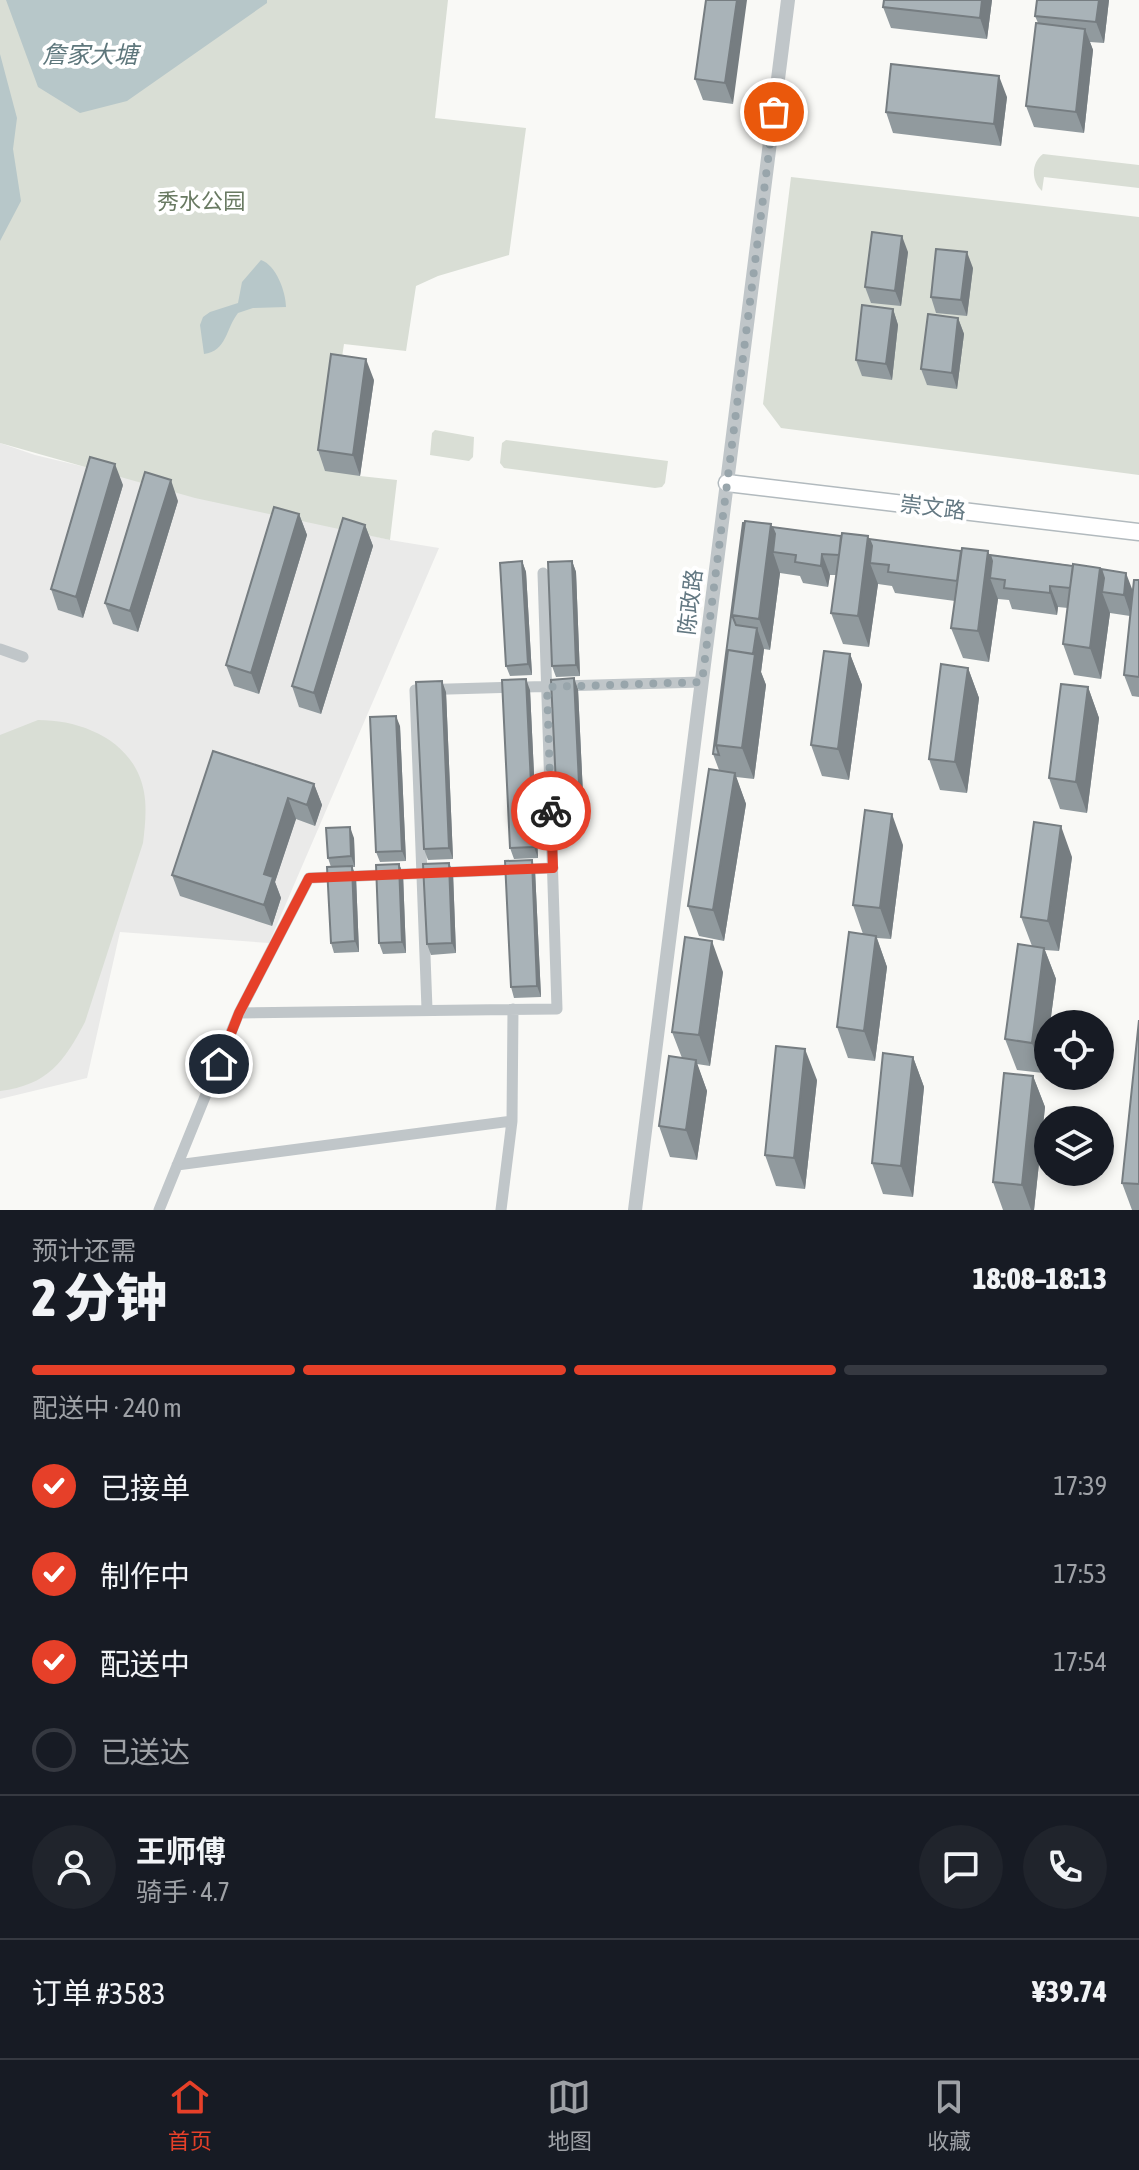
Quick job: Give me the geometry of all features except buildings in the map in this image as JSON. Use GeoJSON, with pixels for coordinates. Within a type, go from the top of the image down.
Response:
{"type":"FeatureCollection","features":[{"type":"Feature","properties":{"kind":"main road","name":"崇文路"},"geometry":{"type":"LineString","coordinates":[[727,483],[1139,532]]}},
{"type":"Feature","properties":{"kind":"street","name":"陈政路"},"geometry":{"type":"LineString","coordinates":[[635,1210],[788,0]]}},
{"type":"Feature","properties":{"kind":"street"},"geometry":{"type":"LineString","coordinates":[[239,1013],[557,1009],[543,573]]}},
{"type":"Feature","properties":{"kind":"street"},"geometry":{"type":"LineString","coordinates":[[0,649],[23,657]]}},
{"type":"Feature","properties":{"kind":"street"},"geometry":{"type":"LineString","coordinates":[[427,1009],[415,690],[702,682]]}},
{"type":"Feature","properties":{"kind":"street"},"geometry":{"type":"LineString","coordinates":[[159,1210],[239,1013],[309,878],[553,868]]}},
{"type":"Feature","properties":{"kind":"street"},"geometry":{"type":"LineString","coordinates":[[501,1210],[512,1121],[513,1009]]}},
{"type":"Feature","properties":{"kind":"street"},"geometry":{"type":"LineString","coordinates":[[177,1165],[512,1121]]}},
{"type":"Feature","properties":{"kind":"shaded area"},"geometry":{"type":"Polygon","coordinates":[[[0,443],[35,455],[390,540],[439,548],[269,943],[120,932],[87,1078],[0,1099],[0,443]]]}},
{"type":"Feature","properties":{"kind":"green space","name":"秀水公园"},"geometry":{"type":"Polygon","coordinates":[[[0,0],[448,0],[435,118],[526,128],[509,255],[438,276],[416,286],[406,351],[344,344],[341,364],[360,476],[397,480],[390,540],[195,498],[0,443],[0,0]]]}},
{"type":"Feature","properties":{"kind":"green space"},"geometry":{"type":"Polygon","coordinates":[[[1043,154],[1139,165],[1139,188],[1044,177],[1042,191],[1034,172],[1036,162],[1043,154]]]}},
{"type":"Feature","properties":{"kind":"green space"},"geometry":{"type":"Polygon","coordinates":[[[791,177],[1139,217],[1139,475],[781,428],[763,404],[791,177]]]}},
{"type":"Feature","properties":{"kind":"green space"},"geometry":{"type":"Polygon","coordinates":[[[435,430],[474,437],[473,457],[469,461],[430,455],[435,430]]]}},
{"type":"Feature","properties":{"kind":"green space"},"geometry":{"type":"Polygon","coordinates":[[[506,440],[668,461],[665,483],[655,488],[504,468],[500,463],[502,443],[506,440]]]}},
{"type":"Feature","properties":{"kind":"green space"},"geometry":{"type":"Polygon","coordinates":[[[38,720],[73,724],[105,737],[119,747],[139,775],[144,792],[143,843],[85,1022],[70,1049],[42,1077],[17,1088],[0,1091],[0,735],[38,720]]]}},
{"type":"Feature","properties":{"kind":"water","name":"詹家大塘"},"geometry":{"type":"Polygon","coordinates":[[[6,0],[267,0],[267,3],[127,101],[80,113],[38,87],[6,0]]]}},
{"type":"Feature","properties":{"kind":"water","name":"詹家大塘"},"geometry":{"type":"Polygon","coordinates":[[[0,54],[17,118],[13,149],[21,201],[0,241],[0,54]]]}},
{"type":"Feature","properties":{"kind":"water"},"geometry":{"type":"Polygon","coordinates":[[[261,260],[271,267],[279,280],[286,307],[253,308],[238,313],[222,344],[204,354],[200,325],[203,317],[238,303],[242,282],[261,260]]]}},
{"type":"Feature","properties":{"kind":"way so far"},"geometry":{"type":"LineString","coordinates":[[551,811],[547,687],[702,682],[774,112]]}},
{"type":"Feature","properties":{"kind":"route"},"geometry":{"type":"LineString","coordinates":[[219,1064],[239,1013],[309,878],[553,868],[551,811]]}}]}
